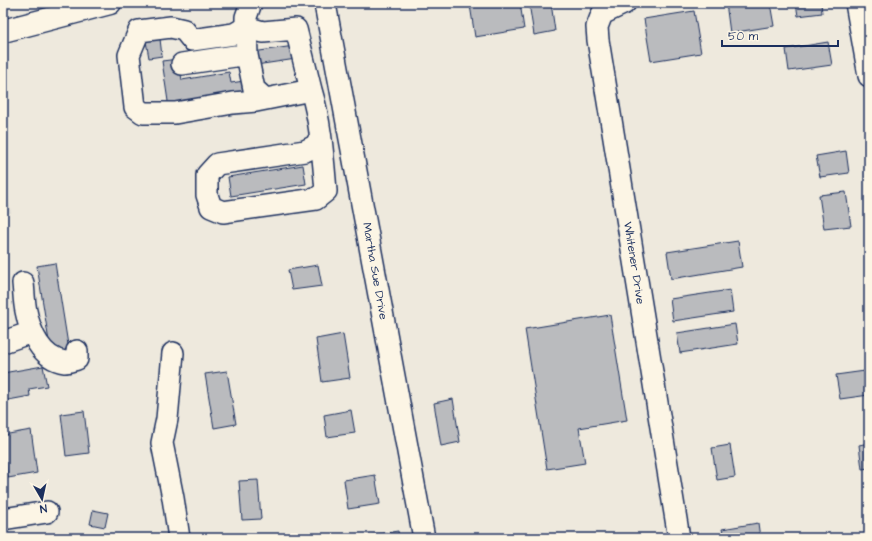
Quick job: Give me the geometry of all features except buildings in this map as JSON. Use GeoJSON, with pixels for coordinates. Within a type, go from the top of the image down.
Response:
{"type":"FeatureCollection","features":[{"type":"Feature","properties":{"kind":"main road"},"geometry":{"type":"LineString","coordinates":[[3,31],[110,3]]}},
{"type":"Feature","properties":{"kind":"street","name":"Whitener Drive"},"geometry":{"type":"LineString","coordinates":[[625,3],[602,14],[597,27],[598,40],[679,538]]}},
{"type":"Feature","properties":{"kind":"street"},"geometry":{"type":"LineString","coordinates":[[856,3],[869,76]]}},
{"type":"Feature","properties":{"kind":"street","name":"Martha Sue Drive"},"geometry":{"type":"LineString","coordinates":[[325,4],[424,538]]}},
{"type":"Feature","properties":{"kind":"street"},"geometry":{"type":"LineString","coordinates":[[244,13],[247,55],[254,89],[265,99]]}},
{"type":"Feature","properties":{"kind":"street"},"geometry":{"type":"LineString","coordinates":[[244,13],[262,32],[296,29],[317,112],[325,181],[326,191],[316,199],[223,212],[211,207],[206,194],[207,175],[217,164],[305,151],[315,146],[320,138]]}},
{"type":"Feature","properties":{"kind":"street"},"geometry":{"type":"LineString","coordinates":[[244,13],[234,34],[192,40],[184,30],[171,28],[139,32],[129,55],[135,107],[143,113],[174,113],[265,99],[311,90]]}},
{"type":"Feature","properties":{"kind":"street"},"geometry":{"type":"LineString","coordinates":[[182,64],[247,55]]}},
{"type":"Feature","properties":{"kind":"street"},"geometry":{"type":"LineString","coordinates":[[325,181],[357,175]]}},
{"type":"Feature","properties":{"kind":"street"},"geometry":{"type":"LineString","coordinates":[[23,283],[26,310],[32,332],[38,344],[49,357],[66,362],[77,359],[77,351]]}},
{"type":"Feature","properties":{"kind":"street"},"geometry":{"type":"LineString","coordinates":[[3,342],[32,332]]}},
{"type":"Feature","properties":{"kind":"street"},"geometry":{"type":"LineString","coordinates":[[173,353],[167,418],[162,443],[179,538]]}},
{"type":"Feature","properties":{"kind":"street"},"geometry":{"type":"LineString","coordinates":[[3,519],[47,512]]}},
{"type":"Feature","properties":{"kind":"shaded area"},"geometry":{"type":"Polygon","coordinates":[[[3,170],[11,213],[3,214],[3,170]]]}}]}
